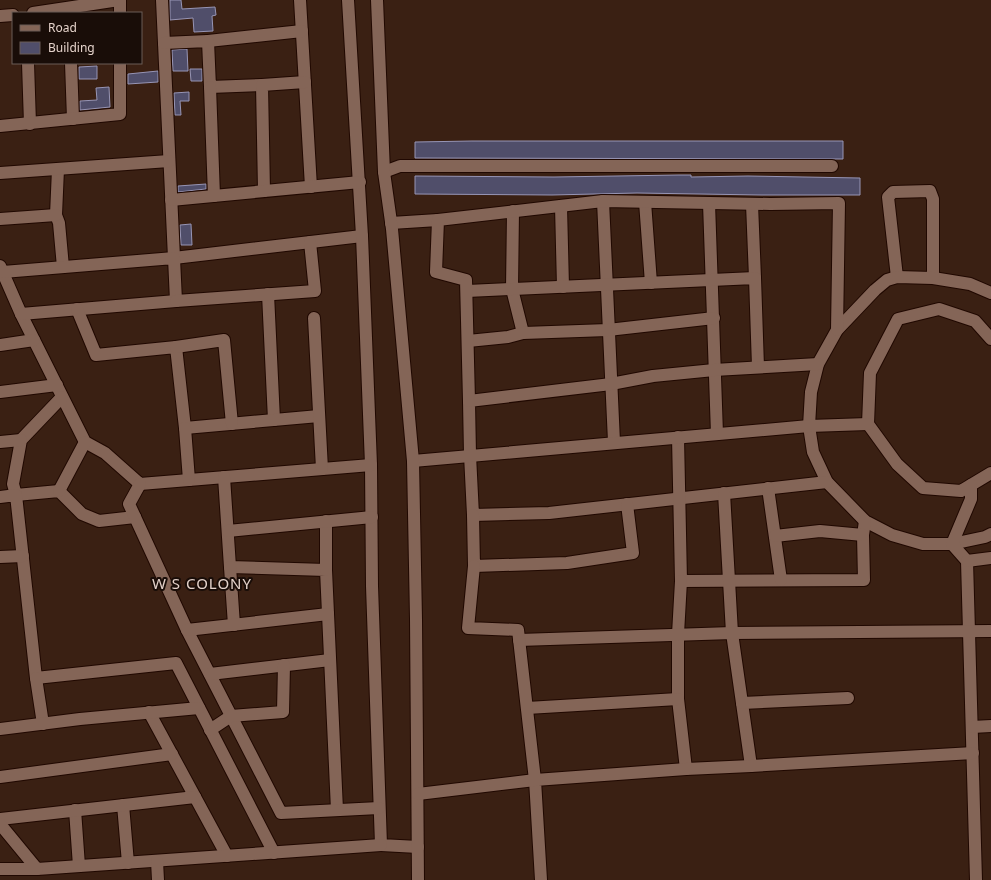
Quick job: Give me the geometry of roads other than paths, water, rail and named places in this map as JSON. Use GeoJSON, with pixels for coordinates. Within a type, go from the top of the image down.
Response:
{"type":"FeatureCollection","features":[{"type":"Feature","properties":{"kind":"street"},"geometry":{"type":"LineString","coordinates":[[42,12],[70,10],[120,0],[120,12]]}},
{"type":"Feature","properties":{"kind":"street"},"geometry":{"type":"LineString","coordinates":[[162,0],[176,301]]}},
{"type":"Feature","properties":{"kind":"street"},"geometry":{"type":"LineString","coordinates":[[300,0],[311,187]]}},
{"type":"Feature","properties":{"kind":"street"},"geometry":{"type":"LineString","coordinates":[[348,0],[360,182],[371,465],[373,594],[381,846]]}},
{"type":"Feature","properties":{"kind":"street"},"geometry":{"type":"LineString","coordinates":[[377,0],[384,172],[392,222],[412,461],[416,619],[418,880]]}},
{"type":"Feature","properties":{"kind":"street"},"geometry":{"type":"LineString","coordinates":[[0,16],[12,15]]}},
{"type":"Feature","properties":{"kind":"street"},"geometry":{"type":"LineString","coordinates":[[164,43],[208,41],[302,31]]}},
{"type":"Feature","properties":{"kind":"street"},"geometry":{"type":"LineString","coordinates":[[208,41],[214,196]]}},
{"type":"Feature","properties":{"kind":"street"},"geometry":{"type":"LineString","coordinates":[[28,64],[30,124]]}},
{"type":"Feature","properties":{"kind":"street"},"geometry":{"type":"LineString","coordinates":[[71,64],[72,119]]}},
{"type":"Feature","properties":{"kind":"street"},"geometry":{"type":"LineString","coordinates":[[0,126],[120,114],[120,64]]}},
{"type":"Feature","properties":{"kind":"street"},"geometry":{"type":"LineString","coordinates":[[210,87],[305,82]]}},
{"type":"Feature","properties":{"kind":"street"},"geometry":{"type":"LineString","coordinates":[[262,85],[264,191]]}},
{"type":"Feature","properties":{"kind":"street"},"geometry":{"type":"LineString","coordinates":[[0,173],[169,161]]}},
{"type":"Feature","properties":{"kind":"street"},"geometry":{"type":"LineString","coordinates":[[384,172],[400,166],[832,166]]}},
{"type":"Feature","properties":{"kind":"street"},"geometry":{"type":"LineString","coordinates":[[58,169],[56,215],[59,223],[64,267]]}},
{"type":"Feature","properties":{"kind":"street"},"geometry":{"type":"LineString","coordinates":[[171,200],[360,182]]}},
{"type":"Feature","properties":{"kind":"street"},"geometry":{"type":"LineString","coordinates":[[897,277],[888,197],[893,192],[930,191],[933,199],[933,278]]}},
{"type":"Feature","properties":{"kind":"street"},"geometry":{"type":"LineString","coordinates":[[392,222],[438,220],[603,201],[752,204],[839,203],[837,330]]}},
{"type":"Feature","properties":{"kind":"street"},"geometry":{"type":"LineString","coordinates":[[603,201],[610,384],[614,442]]}},
{"type":"Feature","properties":{"kind":"street"},"geometry":{"type":"LineString","coordinates":[[645,202],[651,283]]}},
{"type":"Feature","properties":{"kind":"street"},"geometry":{"type":"LineString","coordinates":[[709,203],[714,318],[716,434]]}},
{"type":"Feature","properties":{"kind":"street"},"geometry":{"type":"LineString","coordinates":[[752,204],[758,367]]}},
{"type":"Feature","properties":{"kind":"street"},"geometry":{"type":"LineString","coordinates":[[562,206],[563,286]]}},
{"type":"Feature","properties":{"kind":"street"},"geometry":{"type":"LineString","coordinates":[[514,211],[512,289],[523,333]]}},
{"type":"Feature","properties":{"kind":"street"},"geometry":{"type":"LineString","coordinates":[[0,219],[56,215]]}},
{"type":"Feature","properties":{"kind":"street"},"geometry":{"type":"LineString","coordinates":[[438,220],[436,272],[466,280],[467,291],[474,566],[468,628],[518,630],[535,780],[541,880]]}},
{"type":"Feature","properties":{"kind":"street"},"geometry":{"type":"LineString","coordinates":[[362,236],[174,258],[64,267],[1,269],[21,314],[85,442],[105,453],[140,484],[371,465]]}},
{"type":"Feature","properties":{"kind":"street"},"geometry":{"type":"LineString","coordinates":[[21,314],[315,291],[310,242]]}},
{"type":"Feature","properties":{"kind":"street"},"geometry":{"type":"LineString","coordinates":[[991,292],[970,284],[933,278],[897,277],[887,280],[875,290],[837,330],[818,364],[811,392],[809,426],[813,452],[827,482],[865,521],[892,536],[923,544],[952,544],[986,537],[991,534]]}},
{"type":"Feature","properties":{"kind":"street"},"geometry":{"type":"LineString","coordinates":[[467,291],[755,278]]}},
{"type":"Feature","properties":{"kind":"street"},"geometry":{"type":"LineString","coordinates":[[268,294],[274,420]]}},
{"type":"Feature","properties":{"kind":"street"},"geometry":{"type":"LineString","coordinates":[[77,309],[96,355],[176,347],[224,340],[232,424]]}},
{"type":"Feature","properties":{"kind":"street"},"geometry":{"type":"LineString","coordinates":[[991,339],[975,321],[939,309],[898,319],[870,373],[868,424],[897,464],[923,488],[961,491],[991,473]]}},
{"type":"Feature","properties":{"kind":"street"},"geometry":{"type":"LineString","coordinates":[[314,318],[322,469]]}},
{"type":"Feature","properties":{"kind":"street"},"geometry":{"type":"LineString","coordinates":[[468,341],[508,337],[523,333],[608,330],[714,318]]}},
{"type":"Feature","properties":{"kind":"street"},"geometry":{"type":"LineString","coordinates":[[0,346],[34,340]]}},
{"type":"Feature","properties":{"kind":"street"},"geometry":{"type":"LineString","coordinates":[[176,347],[189,480]]}},
{"type":"Feature","properties":{"kind":"street"},"geometry":{"type":"LineString","coordinates":[[469,400],[610,384],[653,376],[714,370],[818,364]]}},
{"type":"Feature","properties":{"kind":"street"},"geometry":{"type":"LineString","coordinates":[[0,392],[57,385]]}},
{"type":"Feature","properties":{"kind":"street"},"geometry":{"type":"LineString","coordinates":[[43,724],[36,678],[16,495],[13,484],[21,440],[62,397]]}},
{"type":"Feature","properties":{"kind":"street"},"geometry":{"type":"LineString","coordinates":[[185,428],[319,416]]}},
{"type":"Feature","properties":{"kind":"street"},"geometry":{"type":"LineString","coordinates":[[412,461],[809,426],[868,424]]}},
{"type":"Feature","properties":{"kind":"street"},"geometry":{"type":"LineString","coordinates":[[678,437],[681,581],[678,634],[678,699],[686,769]]}},
{"type":"Feature","properties":{"kind":"street"},"geometry":{"type":"LineString","coordinates":[[0,442],[21,440]]}},
{"type":"Feature","properties":{"kind":"street"},"geometry":{"type":"LineString","coordinates":[[59,492],[85,442]]}},
{"type":"Feature","properties":{"kind":"street"},"geometry":{"type":"LineString","coordinates":[[224,477],[234,624]]}},
{"type":"Feature","properties":{"kind":"street"},"geometry":{"type":"LineString","coordinates":[[473,515],[549,513],[827,482]]}},
{"type":"Feature","properties":{"kind":"street"},"geometry":{"type":"LineString","coordinates":[[118,519],[129,504],[140,484]]}},
{"type":"Feature","properties":{"kind":"street"},"geometry":{"type":"LineString","coordinates":[[952,544],[971,499],[971,485]]}},
{"type":"Feature","properties":{"kind":"street"},"geometry":{"type":"LineString","coordinates":[[768,488],[781,580]]}},
{"type":"Feature","properties":{"kind":"street"},"geometry":{"type":"LineString","coordinates":[[0,497],[59,492],[82,514],[99,520],[135,518]]}},
{"type":"Feature","properties":{"kind":"street"},"geometry":{"type":"LineString","coordinates":[[724,493],[732,633],[751,766]]}},
{"type":"Feature","properties":{"kind":"street"},"geometry":{"type":"LineString","coordinates":[[129,504],[188,630],[281,813],[379,808]]}},
{"type":"Feature","properties":{"kind":"street"},"geometry":{"type":"LineString","coordinates":[[474,566],[567,563],[633,553],[627,504]]}},
{"type":"Feature","properties":{"kind":"street"},"geometry":{"type":"LineString","coordinates":[[228,531],[372,517]]}},
{"type":"Feature","properties":{"kind":"street"},"geometry":{"type":"LineString","coordinates":[[326,521],[326,570],[337,810]]}},
{"type":"Feature","properties":{"kind":"street"},"geometry":{"type":"LineString","coordinates":[[681,581],[864,580],[862,535],[865,521]]}},
{"type":"Feature","properties":{"kind":"street"},"geometry":{"type":"LineString","coordinates":[[774,536],[820,531],[862,535]]}},
{"type":"Feature","properties":{"kind":"street"},"geometry":{"type":"LineString","coordinates":[[952,544],[967,561],[976,880]]}},
{"type":"Feature","properties":{"kind":"street"},"geometry":{"type":"LineString","coordinates":[[0,557],[23,556]]}},
{"type":"Feature","properties":{"kind":"street"},"geometry":{"type":"LineString","coordinates":[[967,561],[991,558]]}},
{"type":"Feature","properties":{"kind":"street"},"geometry":{"type":"LineString","coordinates":[[230,567],[326,570]]}},
{"type":"Feature","properties":{"kind":"street"},"geometry":{"type":"LineString","coordinates":[[188,630],[328,614]]}},
{"type":"Feature","properties":{"kind":"street"},"geometry":{"type":"LineString","coordinates":[[519,640],[678,634],[991,631]]}},
{"type":"Feature","properties":{"kind":"street"},"geometry":{"type":"LineString","coordinates":[[210,674],[330,660]]}},
{"type":"Feature","properties":{"kind":"street"},"geometry":{"type":"LineString","coordinates":[[36,678],[176,663],[274,853]]}},
{"type":"Feature","properties":{"kind":"street"},"geometry":{"type":"LineString","coordinates":[[210,730],[231,716],[283,712],[284,665]]}},
{"type":"Feature","properties":{"kind":"street"},"geometry":{"type":"LineString","coordinates":[[742,703],[848,698]]}},
{"type":"Feature","properties":{"kind":"street"},"geometry":{"type":"LineString","coordinates":[[527,708],[678,699]]}},
{"type":"Feature","properties":{"kind":"street"},"geometry":{"type":"LineString","coordinates":[[0,729],[149,712],[199,708]]}},
{"type":"Feature","properties":{"kind":"street"},"geometry":{"type":"LineString","coordinates":[[149,712],[227,856]]}},
{"type":"Feature","properties":{"kind":"street"},"geometry":{"type":"LineString","coordinates":[[972,727],[991,726]]}},
{"type":"Feature","properties":{"kind":"street"},"geometry":{"type":"LineString","coordinates":[[418,794],[535,780],[686,769],[973,753]]}},
{"type":"Feature","properties":{"kind":"street"},"geometry":{"type":"LineString","coordinates":[[0,777],[172,754]]}},
{"type":"Feature","properties":{"kind":"street"},"geometry":{"type":"LineString","coordinates":[[0,819],[195,797]]}},
{"type":"Feature","properties":{"kind":"street"},"geometry":{"type":"LineString","coordinates":[[123,805],[128,863]]}},
{"type":"Feature","properties":{"kind":"street"},"geometry":{"type":"LineString","coordinates":[[75,810],[79,866]]}},
{"type":"Feature","properties":{"kind":"street"},"geometry":{"type":"LineString","coordinates":[[0,824],[37,869]]}},
{"type":"Feature","properties":{"kind":"street"},"geometry":{"type":"LineString","coordinates":[[0,869],[37,869],[381,846],[418,847]]}},
{"type":"Feature","properties":{"kind":"street"},"geometry":{"type":"LineString","coordinates":[[157,861],[158,880]]}},
{"type":"Feature","properties":{"kind":"district","name":"W S COLONY"},"geometry":{"type":"Point","coordinates":[202,583]}}]}
